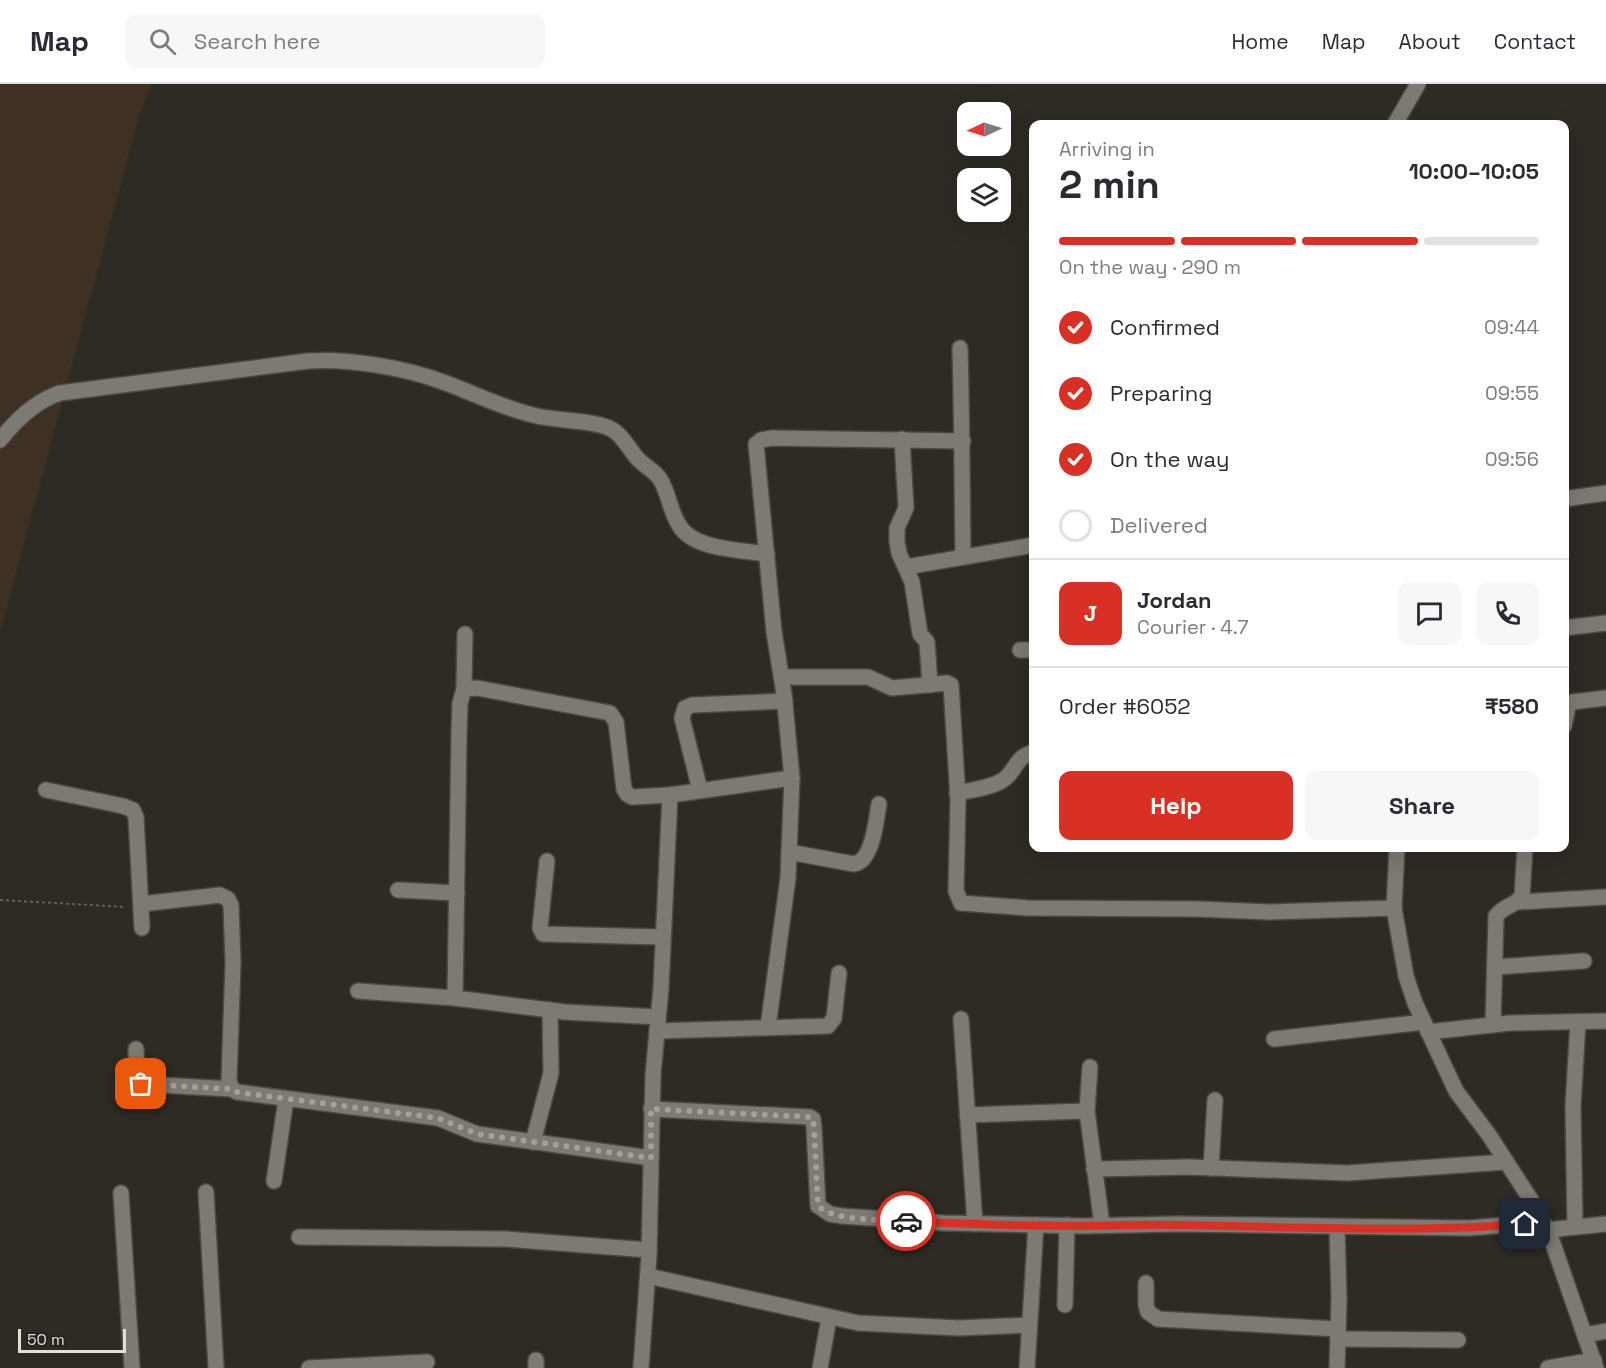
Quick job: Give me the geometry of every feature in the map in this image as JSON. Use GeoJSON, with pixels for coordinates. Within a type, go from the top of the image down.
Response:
{"type":"FeatureCollection","features":[{"type":"Feature","properties":{"kind":"street"},"geometry":{"type":"LineString","coordinates":[[1397,120],[1418,84]]}},
{"type":"Feature","properties":{"kind":"street"},"geometry":{"type":"LineString","coordinates":[[960,348],[963,557]]}},
{"type":"Feature","properties":{"kind":"street"},"geometry":{"type":"LineString","coordinates":[[0,440],[26,412],[60,393],[146,384],[197,374],[308,361],[331,360],[371,365],[406,371],[442,381],[485,400],[536,416],[615,430],[638,460],[658,476],[680,527],[691,538],[703,544],[767,554]]}},
{"type":"Feature","properties":{"kind":"street"},"geometry":{"type":"LineString","coordinates":[[768,1027],[783,925],[792,778],[785,701],[774,632],[756,444],[760,440],[772,438],[963,441]]}},
{"type":"Feature","properties":{"kind":"street"},"geometry":{"type":"LineString","coordinates":[[902,439],[906,508],[899,522],[896,537],[899,553],[912,582],[919,630],[927,642],[930,685]]}},
{"type":"Feature","properties":{"kind":"street"},"geometry":{"type":"LineString","coordinates":[[1569,498],[1606,493]]}},
{"type":"Feature","properties":{"kind":"street"},"geometry":{"type":"LineString","coordinates":[[906,567],[1029,546]]}},
{"type":"Feature","properties":{"kind":"street"},"geometry":{"type":"LineString","coordinates":[[1569,628],[1606,624]]}},
{"type":"Feature","properties":{"kind":"street"},"geometry":{"type":"LineString","coordinates":[[455,998],[459,733],[460,703],[464,689],[465,634]]}},
{"type":"Feature","properties":{"kind":"street"},"geometry":{"type":"LineString","coordinates":[[782,677],[868,677],[892,688],[947,683],[951,685],[957,793],[956,891],[961,903],[1028,908],[1198,909],[1269,912],[1394,908]]}},
{"type":"Feature","properties":{"kind":"street"},"geometry":{"type":"LineString","coordinates":[[464,689],[477,688],[610,713],[616,722],[624,789],[632,797],[670,795],[792,778]]}},
{"type":"Feature","properties":{"kind":"street"},"geometry":{"type":"LineString","coordinates":[[1569,705],[1572,702],[1606,698]]}},
{"type":"Feature","properties":{"kind":"street"},"geometry":{"type":"LineString","coordinates":[[700,790],[682,718],[685,708],[692,705],[785,701]]}},
{"type":"Feature","properties":{"kind":"street"},"geometry":{"type":"LineString","coordinates":[[957,793],[1000,782],[1006,778],[1020,758],[1029,753]]}},
{"type":"Feature","properties":{"kind":"street"},"geometry":{"type":"LineString","coordinates":[[46,790],[133,810],[136,817],[142,928]]}},
{"type":"Feature","properties":{"kind":"street"},"geometry":{"type":"LineString","coordinates":[[641,1368],[648,1276],[651,1109],[658,1024],[670,795]]}},
{"type":"Feature","properties":{"kind":"street"},"geometry":{"type":"LineString","coordinates":[[789,852],[845,863],[860,863],[866,859],[869,850],[879,804]]}},
{"type":"Feature","properties":{"kind":"street"},"geometry":{"type":"LineString","coordinates":[[1397,852],[1394,908],[1406,976],[1426,1027],[1456,1090],[1506,1162],[1545,1226],[1595,1364],[1548,1368]]}},
{"type":"Feature","properties":{"kind":"street"},"geometry":{"type":"LineString","coordinates":[[1518,902],[1522,896],[1525,852]]}},
{"type":"Feature","properties":{"kind":"street"},"geometry":{"type":"LineString","coordinates":[[547,861],[540,928],[543,934],[662,937]]}},
{"type":"Feature","properties":{"kind":"street"},"geometry":{"type":"LineString","coordinates":[[398,890],[457,894]]}},
{"type":"Feature","properties":{"kind":"street"},"geometry":{"type":"LineString","coordinates":[[141,906],[220,895],[228,899],[231,905],[233,963],[229,1081],[232,1089]]}},
{"type":"Feature","properties":{"kind":"street"},"geometry":{"type":"LineString","coordinates":[[1493,1025],[1496,916],[1500,910],[1518,902],[1606,897]]}},
{"type":"Feature","properties":{"kind":"street"},"geometry":{"type":"LineString","coordinates":[[1495,967],[1584,961]]}},
{"type":"Feature","properties":{"kind":"street"},"geometry":{"type":"LineString","coordinates":[[358,991],[455,998],[658,1024],[828,1026],[834,1018],[839,973]]}},
{"type":"Feature","properties":{"kind":"street"},"geometry":{"type":"LineString","coordinates":[[532,1142],[551,1073],[550,1010]]}},
{"type":"Feature","properties":{"kind":"street"},"geometry":{"type":"LineString","coordinates":[[961,1019],[975,1224]]}},
{"type":"Feature","properties":{"kind":"street"},"geometry":{"type":"LineString","coordinates":[[1274,1039],[1426,1027],[1606,1021]]}},
{"type":"Feature","properties":{"kind":"street"},"geometry":{"type":"LineString","coordinates":[[1575,1227],[1573,1106],[1578,1022]]}},
{"type":"Feature","properties":{"kind":"street"},"geometry":{"type":"LineString","coordinates":[[136,1049],[137,1078],[141,1084],[232,1089],[237,1092],[286,1099],[438,1118],[477,1134],[651,1158]]}},
{"type":"Feature","properties":{"kind":"street"},"geometry":{"type":"LineString","coordinates":[[1090,1067],[1087,1111],[1102,1225]]}},
{"type":"Feature","properties":{"kind":"street"},"geometry":{"type":"LineString","coordinates":[[274,1181],[286,1099]]}},
{"type":"Feature","properties":{"kind":"street"},"geometry":{"type":"LineString","coordinates":[[1211,1168],[1215,1100]]}},
{"type":"Feature","properties":{"kind":"street"},"geometry":{"type":"LineString","coordinates":[[651,1109],[810,1117],[813,1119],[814,1128],[818,1206],[824,1211],[842,1216],[975,1224],[1036,1225],[1176,1224],[1337,1228],[1469,1228],[1575,1227],[1606,1224]]}},
{"type":"Feature","properties":{"kind":"street"},"geometry":{"type":"LineString","coordinates":[[967,1115],[1087,1111]]}},
{"type":"Feature","properties":{"kind":"street"},"geometry":{"type":"LineString","coordinates":[[1094,1169],[1211,1168],[1347,1173],[1506,1162]]}},
{"type":"Feature","properties":{"kind":"street"},"geometry":{"type":"LineString","coordinates":[[206,1192],[216,1368]]}},
{"type":"Feature","properties":{"kind":"street"},"geometry":{"type":"LineString","coordinates":[[122,1193],[132,1368]]}},
{"type":"Feature","properties":{"kind":"street"},"geometry":{"type":"LineString","coordinates":[[1027,1368],[1036,1225]]}},
{"type":"Feature","properties":{"kind":"street"},"geometry":{"type":"LineString","coordinates":[[1065,1305],[1067,1225]]}},
{"type":"Feature","properties":{"kind":"street"},"geometry":{"type":"LineString","coordinates":[[1337,1228],[1337,1368]]}},
{"type":"Feature","properties":{"kind":"street"},"geometry":{"type":"LineString","coordinates":[[299,1237],[506,1239],[649,1250]]}},
{"type":"Feature","properties":{"kind":"street"},"geometry":{"type":"LineString","coordinates":[[648,1276],[858,1323],[958,1328],[1029,1325]]}},
{"type":"Feature","properties":{"kind":"street"},"geometry":{"type":"LineString","coordinates":[[1146,1283],[1148,1312],[1158,1319],[1338,1334],[1458,1340]]}},
{"type":"Feature","properties":{"kind":"street"},"geometry":{"type":"LineString","coordinates":[[820,1368],[829,1318]]}},
{"type":"Feature","properties":{"kind":"street"},"geometry":{"type":"LineString","coordinates":[[1585,1335],[1606,1331]]}},
{"type":"Feature","properties":{"kind":"street"},"geometry":{"type":"LineString","coordinates":[[309,1368],[427,1362]]}},
{"type":"Feature","properties":{"kind":"path"},"geometry":{"type":"LineString","coordinates":[[0,900],[141,906]]}},
{"type":"Feature","properties":{"kind":"shaded area"},"geometry":{"type":"Polygon","coordinates":[[[0,84],[152,84],[140,113],[0,633],[0,84]]]}},
{"type":"Feature","properties":{"kind":"way so far"},"geometry":{"type":"LineString","coordinates":[[141,1084],[232,1089],[250,1094],[438,1118],[477,1134],[651,1158],[651,1109],[799,1115],[813,1119],[818,1206],[830,1214],[906,1221]]}},
{"type":"Feature","properties":{"kind":"route"},"geometry":{"type":"LineString","coordinates":[[906,1221],[1082,1226],[1176,1224],[1403,1228],[1469,1228],[1525,1224]]}}]}
